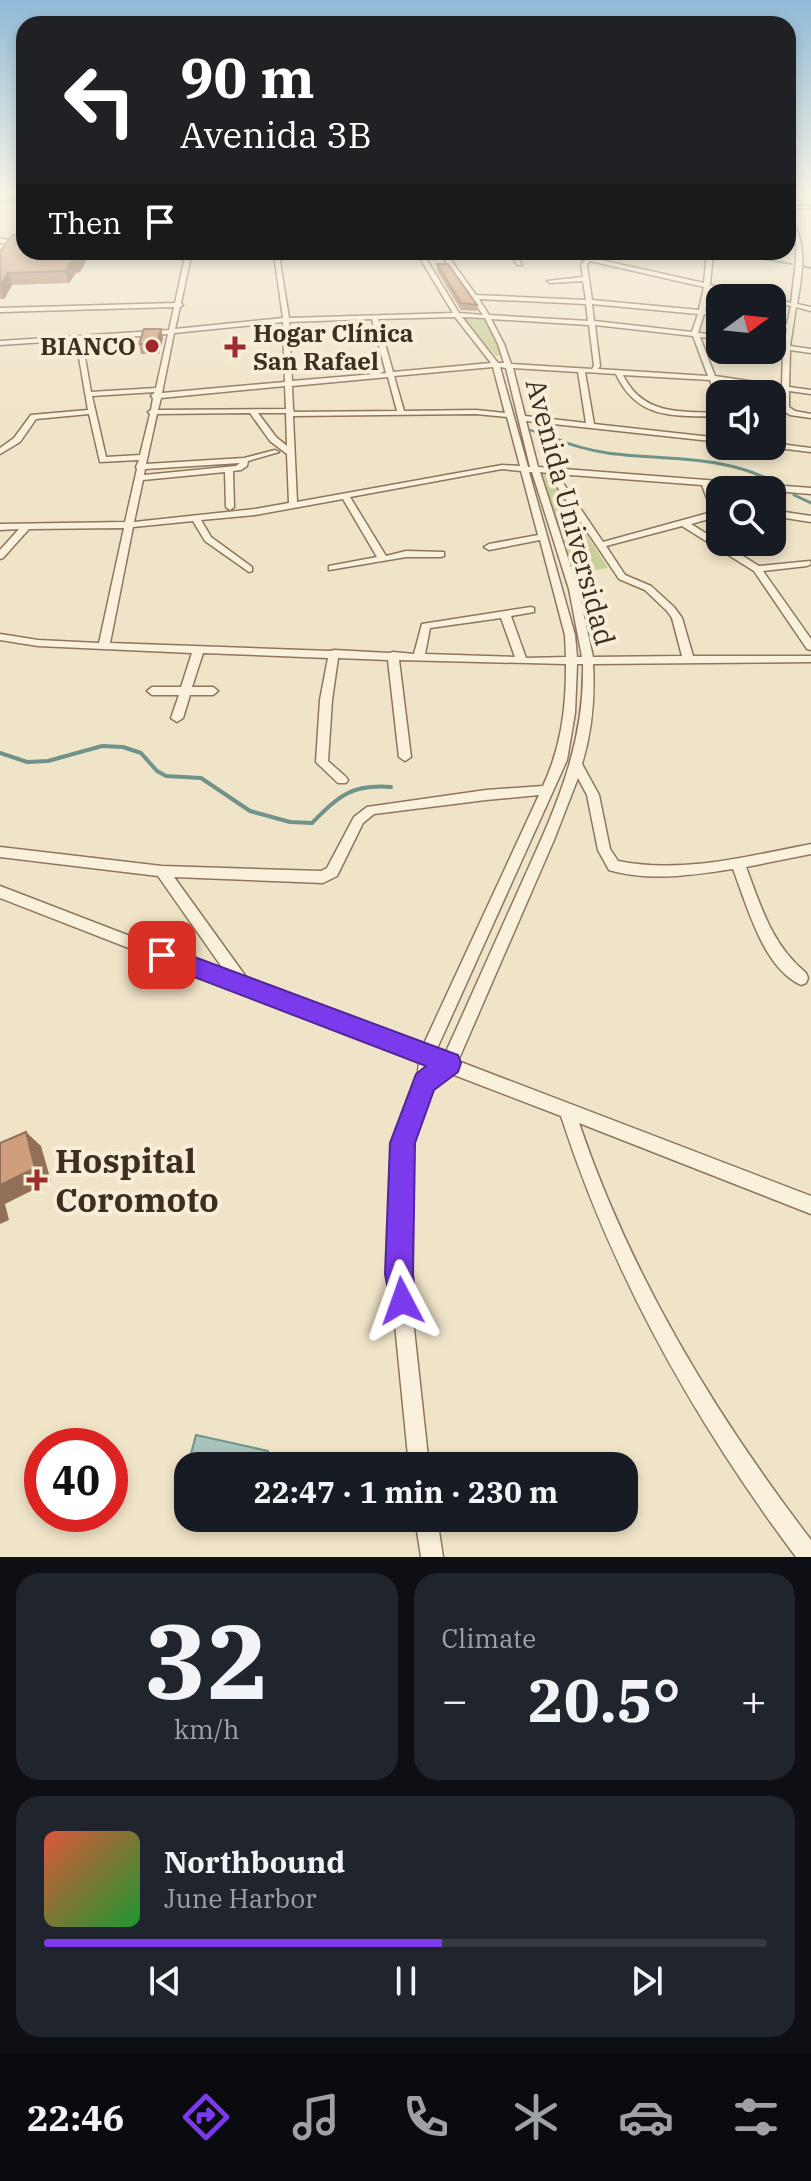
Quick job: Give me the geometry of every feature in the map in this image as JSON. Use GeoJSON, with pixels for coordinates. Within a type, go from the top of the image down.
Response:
{"type":"FeatureCollection","features":[{"type":"Feature","properties":{"kind":"street"},"geometry":{"type":"LineString","coordinates":[[104,646],[169,332],[180,305],[187,266]]}},
{"type":"Feature","properties":{"kind":"street"},"geometry":{"type":"LineString","coordinates":[[278,266],[286,320],[293,505]]}},
{"type":"Feature","properties":{"kind":"street","name":"Avenida Universidad"},"geometry":{"type":"LineString","coordinates":[[430,266],[457,315],[500,363],[508,415],[575,599],[588,660],[588,718],[577,765],[449,1063]]}},
{"type":"Feature","properties":{"kind":"street","name":"Avenida Universidad"},"geometry":{"type":"LineString","coordinates":[[427,1054],[561,760],[572,710],[570,635],[543,537],[521,418],[485,314],[452,266]]}},
{"type":"Feature","properties":{"kind":"street"},"geometry":{"type":"LineString","coordinates":[[587,266],[596,368]]}},
{"type":"Feature","properties":{"kind":"street"},"geometry":{"type":"LineString","coordinates":[[613,266],[706,287]]}},
{"type":"Feature","properties":{"kind":"street"},"geometry":{"type":"LineString","coordinates":[[798,266],[787,347],[788,411],[811,416]]}},
{"type":"Feature","properties":{"kind":"street"},"geometry":{"type":"LineString","coordinates":[[550,281],[586,279]]}},
{"type":"Feature","properties":{"kind":"street"},"geometry":{"type":"LineString","coordinates":[[706,290],[695,333],[714,378]]}},
{"type":"Feature","properties":{"kind":"street"},"geometry":{"type":"LineString","coordinates":[[474,297],[590,302],[706,312]]}},
{"type":"Feature","properties":{"kind":"street"},"geometry":{"type":"LineString","coordinates":[[0,310],[180,305]]}},
{"type":"Feature","properties":{"kind":"street"},"geometry":{"type":"LineString","coordinates":[[786,305],[811,311]]}},
{"type":"Feature","properties":{"kind":"street"},"geometry":{"type":"LineString","coordinates":[[0,343],[169,332],[286,320],[485,314],[706,335]]}},
{"type":"Feature","properties":{"kind":"street"},"geometry":{"type":"LineString","coordinates":[[374,316],[393,374],[401,413]]}},
{"type":"Feature","properties":{"kind":"street"},"geometry":{"type":"LineString","coordinates":[[786,326],[791,327]]}},
{"type":"Feature","properties":{"kind":"street"},"geometry":{"type":"LineString","coordinates":[[79,339],[103,460],[142,457]]}},
{"type":"Feature","properties":{"kind":"street"},"geometry":{"type":"LineString","coordinates":[[787,347],[811,351]]}},
{"type":"Feature","properties":{"kind":"street"},"geometry":{"type":"LineString","coordinates":[[500,363],[714,378],[811,392]]}},
{"type":"Feature","properties":{"kind":"street"},"geometry":{"type":"LineString","coordinates":[[88,394],[288,385],[500,363],[672,375]]}},
{"type":"Feature","properties":{"kind":"street"},"geometry":{"type":"LineString","coordinates":[[581,370],[590,425]]}},
{"type":"Feature","properties":{"kind":"street"},"geometry":{"type":"LineString","coordinates":[[618,372],[625,391],[649,408],[706,414]]}},
{"type":"Feature","properties":{"kind":"street"},"geometry":{"type":"LineString","coordinates":[[0,452],[17,440],[34,417],[92,412]]}},
{"type":"Feature","properties":{"kind":"street"},"geometry":{"type":"LineString","coordinates":[[152,412],[476,412],[508,415]]}},
{"type":"Feature","properties":{"kind":"street"},"geometry":{"type":"LineString","coordinates":[[253,412],[273,439],[292,454]]}},
{"type":"Feature","properties":{"kind":"street"},"geometry":{"type":"LineString","coordinates":[[521,418],[706,438]]}},
{"type":"Feature","properties":{"kind":"street"},"geometry":{"type":"LineString","coordinates":[[217,444],[223,459]]}},
{"type":"Feature","properties":{"kind":"street"},"geometry":{"type":"LineString","coordinates":[[786,447],[811,450]]}},
{"type":"Feature","properties":{"kind":"street"},"geometry":{"type":"LineString","coordinates":[[140,467],[223,459],[244,460],[275,452]]}},
{"type":"Feature","properties":{"kind":"street"},"geometry":{"type":"LineString","coordinates":[[138,478],[229,469],[242,466],[244,460]]}},
{"type":"Feature","properties":{"kind":"street"},"geometry":{"type":"LineString","coordinates":[[0,527],[129,525],[196,519],[293,505],[495,467],[706,485]]}},
{"type":"Feature","properties":{"kind":"street"},"geometry":{"type":"LineString","coordinates":[[229,469],[230,507]]}},
{"type":"Feature","properties":{"kind":"street"},"geometry":{"type":"LineString","coordinates":[[550,470],[622,577],[648,588],[671,609],[677,618],[688,659]]}},
{"type":"Feature","properties":{"kind":"street"},"geometry":{"type":"LineString","coordinates":[[786,490],[811,491]]}},
{"type":"Feature","properties":{"kind":"street"},"geometry":{"type":"LineString","coordinates":[[345,495],[383,559]]}},
{"type":"Feature","properties":{"kind":"street"},"geometry":{"type":"LineString","coordinates":[[786,515],[811,519]]}},
{"type":"Feature","properties":{"kind":"street"},"geometry":{"type":"LineString","coordinates":[[600,545],[706,517]]}},
{"type":"Feature","properties":{"kind":"street"},"geometry":{"type":"LineString","coordinates":[[196,519],[208,539],[249,569]]}},
{"type":"Feature","properties":{"kind":"street"},"geometry":{"type":"LineString","coordinates":[[682,522],[757,569],[811,647]]}},
{"type":"Feature","properties":{"kind":"street"},"geometry":{"type":"LineString","coordinates":[[0,556],[26,527]]}},
{"type":"Feature","properties":{"kind":"street"},"geometry":{"type":"LineString","coordinates":[[489,547],[543,537]]}},
{"type":"Feature","properties":{"kind":"street"},"geometry":{"type":"LineString","coordinates":[[332,568],[406,554],[441,554]]}},
{"type":"Feature","properties":{"kind":"street"},"geometry":{"type":"LineString","coordinates":[[757,569],[807,563]]}},
{"type":"Feature","properties":{"kind":"street"},"geometry":{"type":"LineString","coordinates":[[419,657],[426,626],[531,610]]}},
{"type":"Feature","properties":{"kind":"street"},"geometry":{"type":"LineString","coordinates":[[505,614],[522,661]]}},
{"type":"Feature","properties":{"kind":"street"},"geometry":{"type":"LineString","coordinates":[[0,637],[38,643],[522,661],[811,659]]}},
{"type":"Feature","properties":{"kind":"street"},"geometry":{"type":"LineString","coordinates":[[177,718],[199,649]]}},
{"type":"Feature","properties":{"kind":"street"},"geometry":{"type":"LineString","coordinates":[[334,653],[326,700],[322,762],[342,780]]}},
{"type":"Feature","properties":{"kind":"street"},"geometry":{"type":"LineString","coordinates":[[393,655],[405,757]]}},
{"type":"Feature","properties":{"kind":"street"},"geometry":{"type":"LineString","coordinates":[[152,691],[213,691]]}},
{"type":"Feature","properties":{"kind":"street"},"geometry":{"type":"LineString","coordinates":[[577,765],[593,795],[604,850],[614,866],[638,870],[738,864],[811,849]]}},
{"type":"Feature","properties":{"kind":"street"},"geometry":{"type":"LineString","coordinates":[[0,852],[162,871],[323,877],[332,872],[358,820],[371,810],[547,790]]}},
{"type":"Feature","properties":{"kind":"street"},"geometry":{"type":"LineString","coordinates":[[738,864],[774,952],[784,966],[801,978]]}},
{"type":"Feature","properties":{"kind":"street"},"geometry":{"type":"LineString","coordinates":[[162,871],[244,986]]}},
{"type":"Feature","properties":{"kind":"street"},"geometry":{"type":"LineString","coordinates":[[0,892],[427,1054],[811,1205]]}},
{"type":"Feature","properties":{"kind":"street"},"geometry":{"type":"LineString","coordinates":[[418,1452],[399,1274],[402,1143],[425,1082],[427,1054]]}},
{"type":"Feature","properties":{"kind":"street"},"geometry":{"type":"LineString","coordinates":[[425,1082],[449,1063]]}},
{"type":"Feature","properties":{"kind":"street"},"geometry":{"type":"LineString","coordinates":[[567,1111],[581,1158],[652,1315],[762,1496],[810,1557]]}},
{"type":"Feature","properties":{"kind":"street"},"geometry":{"type":"LineString","coordinates":[[428,1532],[432,1557]]}},
{"type":"Feature","properties":{"kind":"green space"},"geometry":{"type":"Polygon","coordinates":[[[485,314],[502,355],[496,356],[457,315],[485,314]]]}},
{"type":"Feature","properties":{"kind":"green space"},"geometry":{"type":"Polygon","coordinates":[[[541,474],[548,474],[608,568],[571,574],[541,474]]]}},
{"type":"Feature","properties":{"kind":"water"},"geometry":{"type":"Polygon","coordinates":[[[196,1435],[268,1451],[268,1452],[191,1452],[196,1435]]]}},
{"type":"Feature","properties":{"kind":"building"},"geometry":{"type":"Polygon","coordinates":[[[0,266],[68,266],[65,271],[8,273],[0,285],[0,266]]]}},
{"type":"Feature","properties":{"kind":"building"},"geometry":{"type":"Polygon","coordinates":[[[438,266],[449,266],[477,305],[461,303],[438,266]]]}},
{"type":"Feature","properties":{"kind":"building"},"geometry":{"type":"Polygon","coordinates":[[[144,329],[161,329],[157,344],[139,344],[144,329]]]}},
{"type":"Feature","properties":{"kind":"building"},"geometry":{"type":"Polygon","coordinates":[[[26,1132],[35,1168],[0,1185],[0,1143],[26,1132]]]}},
{"type":"Feature","properties":{"kind":"waterway"},"geometry":{"type":"LineString","coordinates":[[801,266],[811,268]]}},
{"type":"Feature","properties":{"kind":"waterway"},"geometry":{"type":"LineString","coordinates":[[530,430],[562,441]]}},
{"type":"Feature","properties":{"kind":"waterway"},"geometry":{"type":"LineString","coordinates":[[557,439],[611,453],[723,464],[761,476]]}},
{"type":"Feature","properties":{"kind":"waterway"},"geometry":{"type":"LineString","coordinates":[[794,495],[811,503]]}},
{"type":"Feature","properties":{"kind":"waterway"},"geometry":{"type":"LineString","coordinates":[[0,753],[27,762],[48,761],[102,746],[123,747],[141,753],[157,771],[166,776],[201,778],[250,811],[290,822],[312,823],[338,799],[356,790],[391,787]]}},
{"type":"Feature","properties":{"kind":"place","name":"BIANCO"},"geometry":{"type":"Point","coordinates":[152,346]}},
{"type":"Feature","properties":{"kind":"place","name":"Hogar Clínica San Rafael"},"geometry":{"type":"Point","coordinates":[235,347]}},
{"type":"Feature","properties":{"kind":"place","name":"Hospital Coromoto"},"geometry":{"type":"Point","coordinates":[37,1180]}},
{"type":"Feature","properties":{"kind":"route"},"geometry":{"type":"LineString","coordinates":[[162,955],[449,1063],[425,1082],[402,1143],[399,1274],[402,1301]]}}]}
